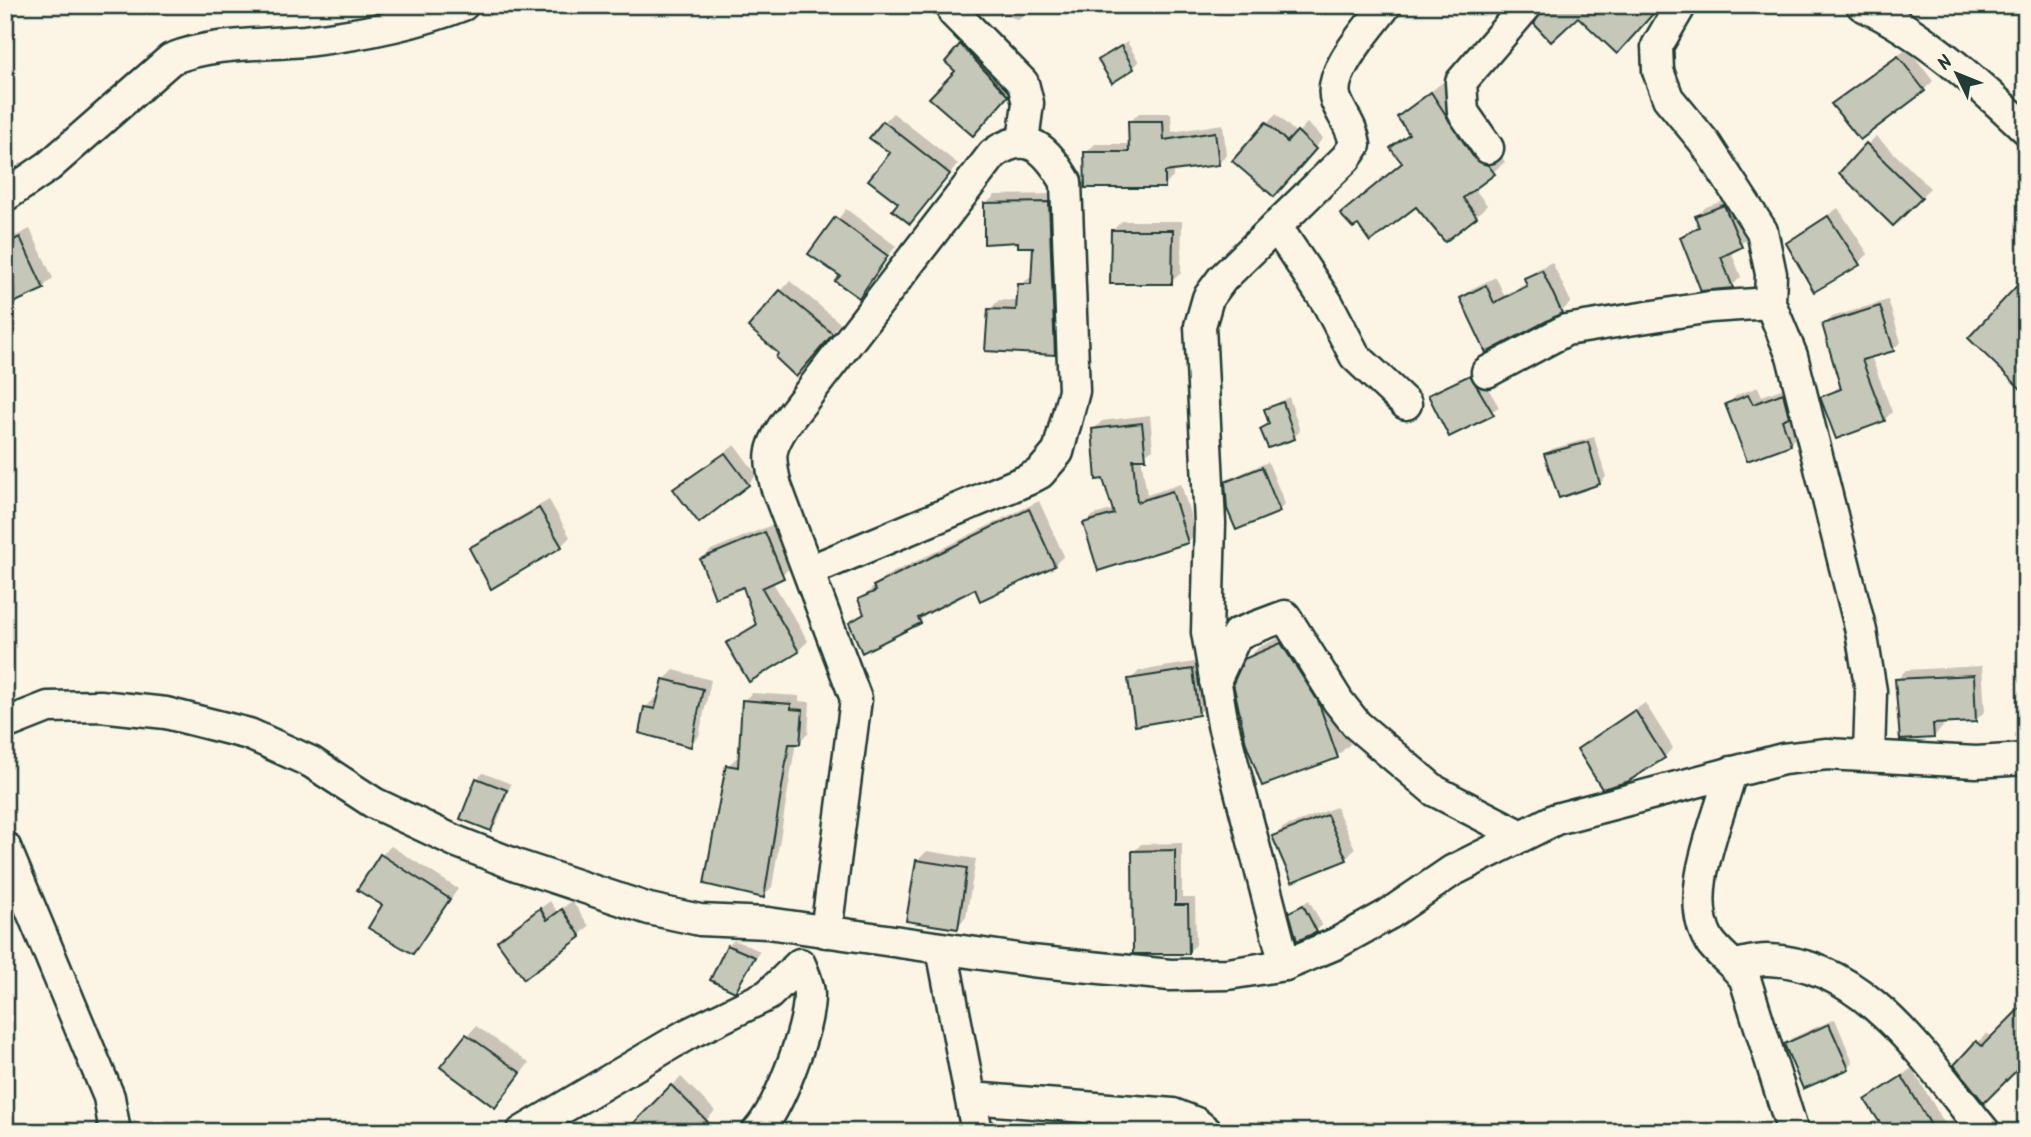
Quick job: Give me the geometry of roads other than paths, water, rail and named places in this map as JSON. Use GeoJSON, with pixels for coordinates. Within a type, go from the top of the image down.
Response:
{"type":"FeatureCollection","features":[{"type":"Feature","properties":{"kind":"street"},"geometry":{"type":"LineString","coordinates":[[5,196],[49,166],[171,58],[194,50],[226,45],[307,41],[439,14],[463,5]]}},
{"type":"Feature","properties":{"kind":"street"},"geometry":{"type":"LineString","coordinates":[[954,5],[954,13],[1023,83],[1028,103],[1023,141]]}},
{"type":"Feature","properties":{"kind":"street"},"geometry":{"type":"LineString","coordinates":[[1285,965],[1223,724],[1207,632],[1210,523],[1200,326],[1208,298],[1222,279],[1346,158],[1355,145],[1353,132],[1335,98],[1334,82],[1340,69],[1386,5]]}},
{"type":"Feature","properties":{"kind":"street"},"geometry":{"type":"LineString","coordinates":[[1488,148],[1463,112],[1461,82],[1527,5]]}},
{"type":"Feature","properties":{"kind":"street"},"geometry":{"type":"LineString","coordinates":[[1681,5],[1657,46],[1658,71],[1668,98],[1736,187],[1762,231],[1771,274],[1770,303],[1791,356],[1861,631],[1871,691],[1869,755]]}},
{"type":"Feature","properties":{"kind":"street"},"geometry":{"type":"LineString","coordinates":[[1862,5],[1927,46],[1987,92],[2026,129]]}},
{"type":"Feature","properties":{"kind":"street"},"geometry":{"type":"LineString","coordinates":[[809,571],[1027,480],[1040,473],[1058,452],[1074,391],[1066,182],[1056,165],[1042,151],[1023,141],[1006,144],[993,154],[775,439],[769,456],[776,486],[856,699],[826,932]]}},
{"type":"Feature","properties":{"kind":"street"},"geometry":{"type":"LineString","coordinates":[[1276,226],[1328,304],[1355,356],[1406,404]]}},
{"type":"Feature","properties":{"kind":"street"},"geometry":{"type":"LineString","coordinates":[[1487,372],[1566,330],[1710,307],[1770,303]]}},
{"type":"Feature","properties":{"kind":"street"},"geometry":{"type":"LineString","coordinates":[[1215,681],[1237,634],[1285,616],[1338,701],[1357,725],[1435,791],[1520,835]]}},
{"type":"Feature","properties":{"kind":"street"},"geometry":{"type":"LineString","coordinates":[[5,724],[48,707],[100,706],[190,719],[249,734],[298,756],[374,803],[519,866],[649,909],[700,920],[768,923],[942,949],[1170,975],[1228,974],[1285,965],[1335,944],[1389,914],[1452,871],[1556,819],[1731,772],[1783,759],[1827,754],[1962,761],[2026,759]]}},
{"type":"Feature","properties":{"kind":"street"},"geometry":{"type":"LineString","coordinates":[[1731,772],[1702,872],[1698,899],[1702,924],[1710,941],[1735,965],[1753,1001],[1793,1132]]}},
{"type":"Feature","properties":{"kind":"street"},"geometry":{"type":"LineString","coordinates":[[5,846],[108,1097],[114,1132]]}},
{"type":"Feature","properties":{"kind":"street"},"geometry":{"type":"LineString","coordinates":[[942,949],[977,1132]]}},
{"type":"Feature","properties":{"kind":"street"},"geometry":{"type":"LineString","coordinates":[[1735,965],[1766,960],[1797,964],[1829,975],[1862,994],[1903,1035],[1985,1132]]}},
{"type":"Feature","properties":{"kind":"street"},"geometry":{"type":"LineString","coordinates":[[522,1132],[686,1035],[768,995],[800,964],[810,993],[807,1023],[770,1118],[757,1132]]}},
{"type":"Feature","properties":{"kind":"street"},"geometry":{"type":"LineString","coordinates":[[971,1098],[1173,1114],[1196,1122],[1207,1132]]}}]}
